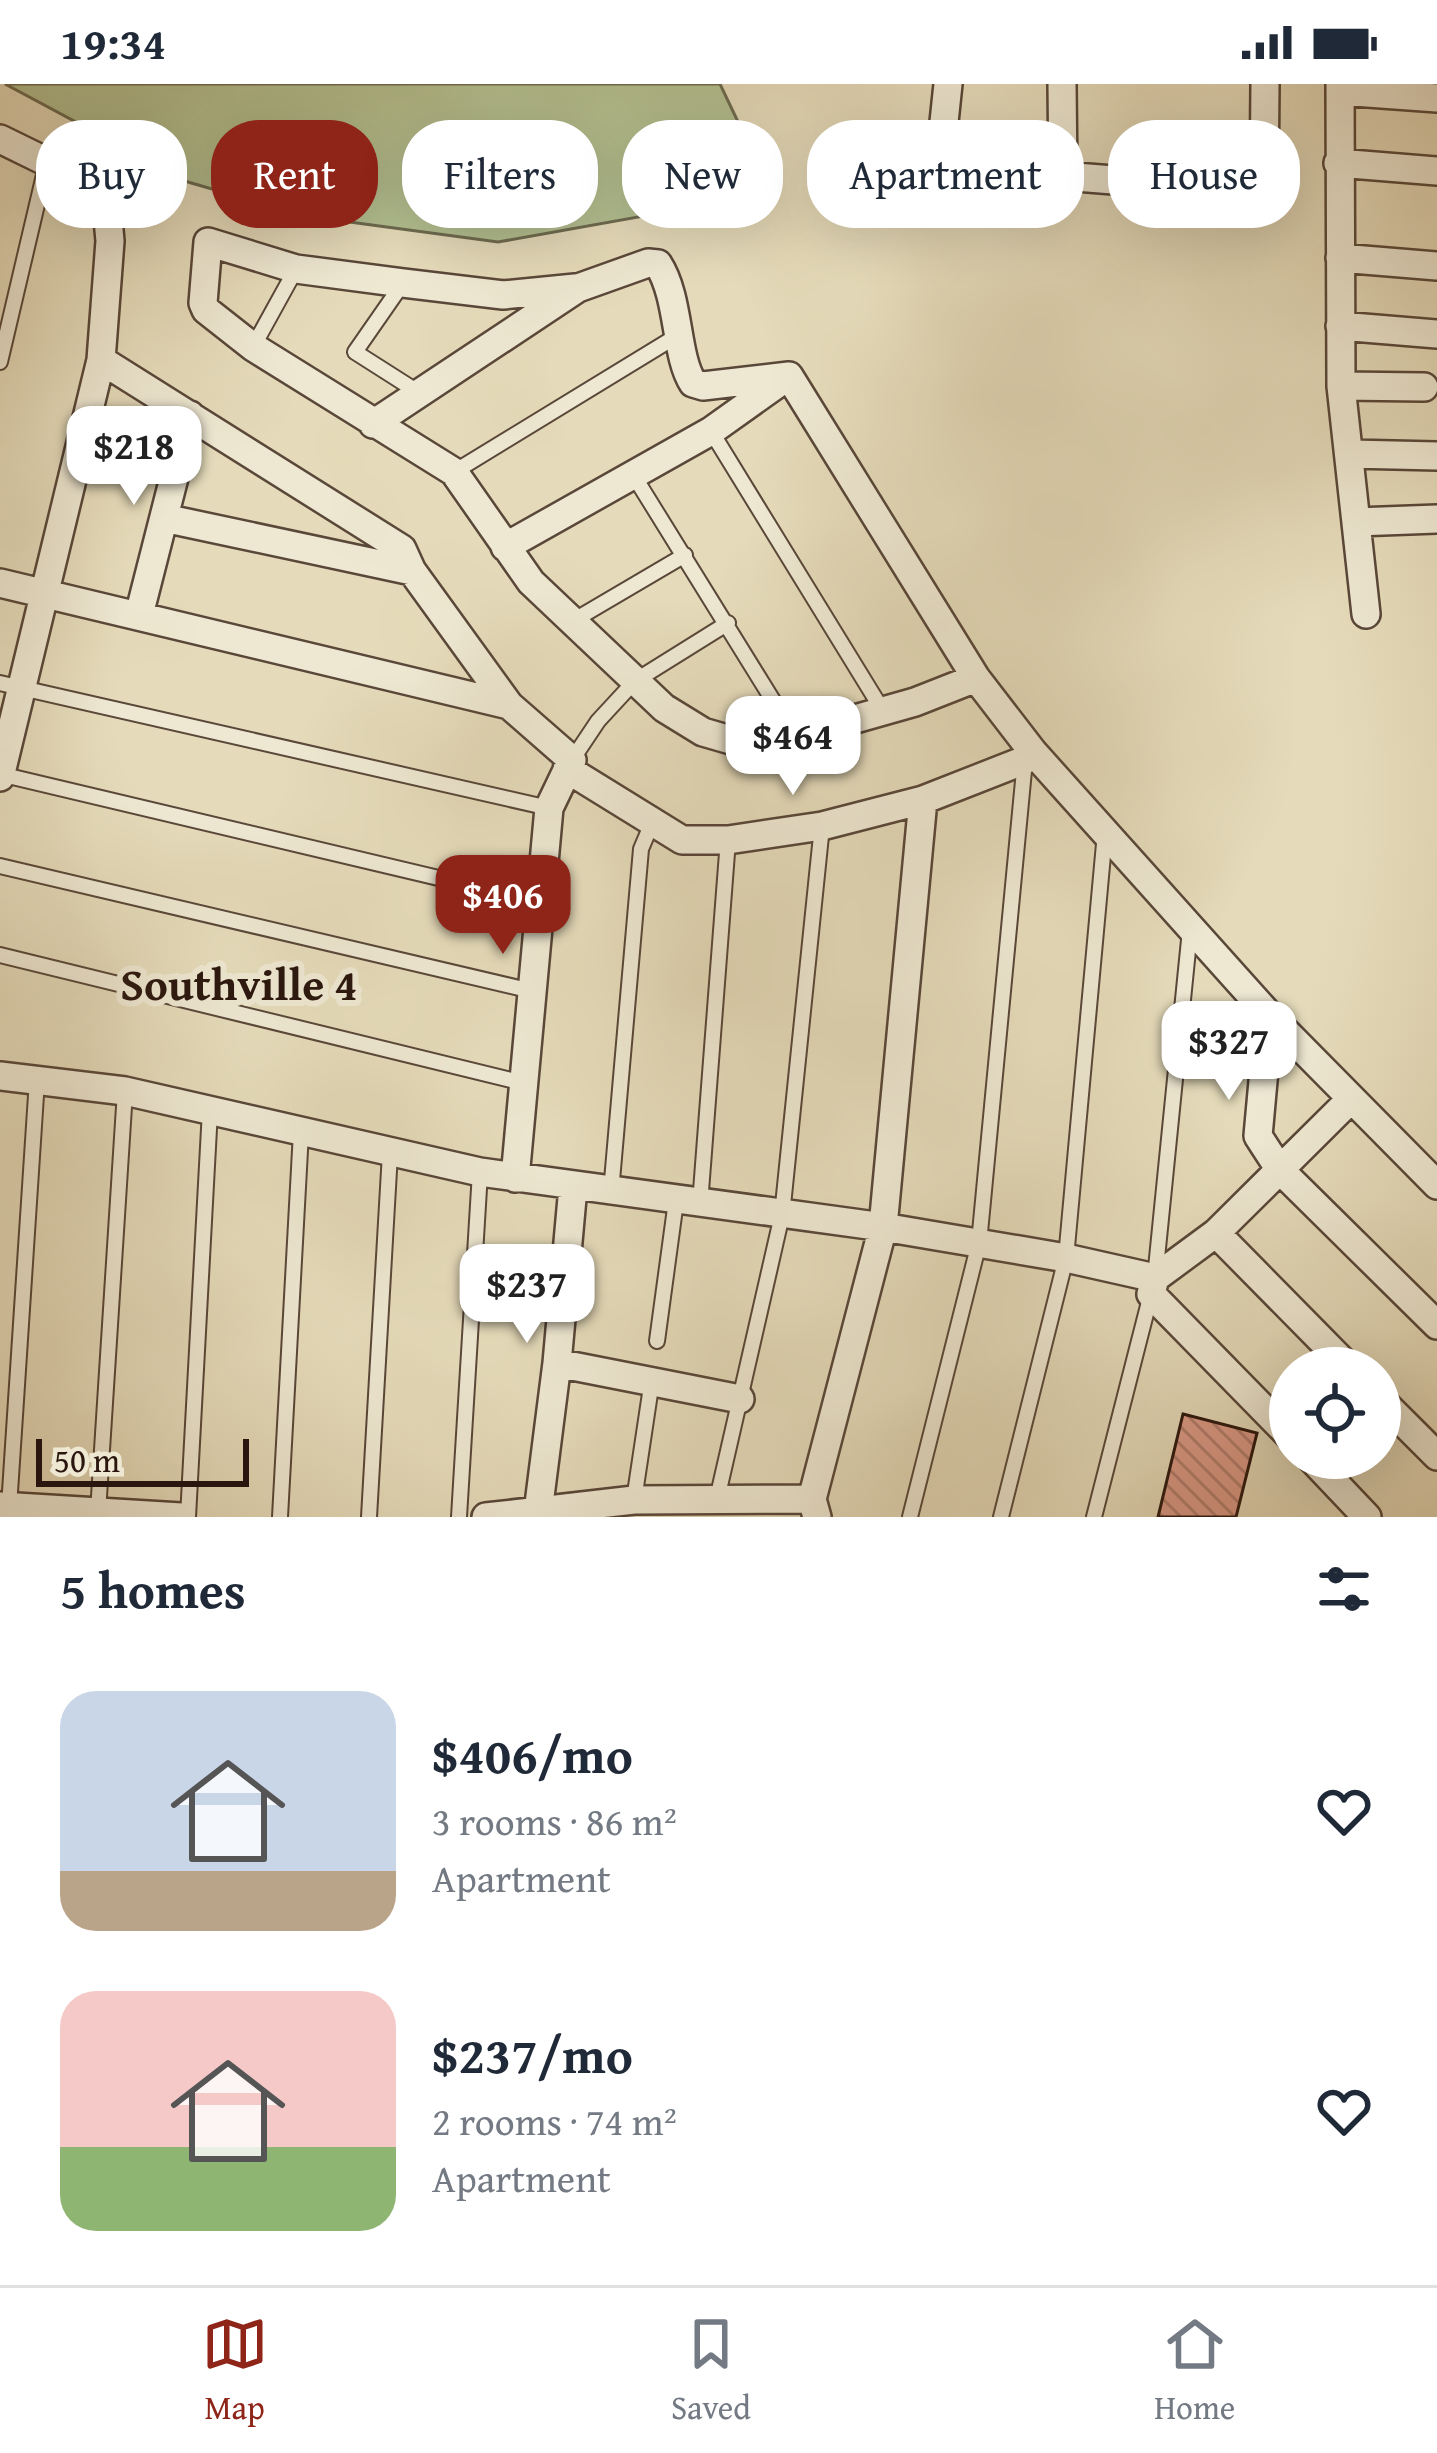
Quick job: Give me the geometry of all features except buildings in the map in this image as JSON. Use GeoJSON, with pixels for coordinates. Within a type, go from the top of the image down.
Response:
{"type":"FeatureCollection","features":[{"type":"Feature","properties":{"kind":"street"},"geometry":{"type":"LineString","coordinates":[[944,120],[949,84]]}},
{"type":"Feature","properties":{"kind":"street"},"geometry":{"type":"LineString","coordinates":[[1062,84],[1063,176],[1264,192],[1265,84]]}},
{"type":"Feature","properties":{"kind":"street"},"geometry":{"type":"LineString","coordinates":[[1366,614],[1341,386],[1340,87],[1437,98]]}},
{"type":"Feature","properties":{"kind":"street"},"geometry":{"type":"LineString","coordinates":[[0,139],[36,157]]}},
{"type":"Feature","properties":{"kind":"street"},"geometry":{"type":"LineString","coordinates":[[1338,163],[1437,170]]}},
{"type":"Feature","properties":{"kind":"street"},"geometry":{"type":"LineString","coordinates":[[0,775],[10,685],[44,593],[101,359],[108,228]]}},
{"type":"Feature","properties":{"kind":"street"},"geometry":{"type":"LineString","coordinates":[[789,376],[703,386],[693,383],[658,264],[648,263],[578,288],[503,295],[296,268],[208,242],[202,303],[206,310],[253,346],[454,472],[531,582],[664,707],[703,732],[740,743],[795,736],[976,678]]}},
{"type":"Feature","properties":{"kind":"street"},"geometry":{"type":"LineString","coordinates":[[1340,258],[1437,266]]}},
{"type":"Feature","properties":{"kind":"street"},"geometry":{"type":"LineString","coordinates":[[373,424],[578,288]]}},
{"type":"Feature","properties":{"kind":"street"},"geometry":{"type":"LineString","coordinates":[[1340,326],[1437,334]]}},
{"type":"Feature","properties":{"kind":"street"},"geometry":{"type":"LineString","coordinates":[[101,359],[395,543],[509,705],[570,764],[682,840],[728,840],[822,826],[923,800],[1029,756]]}},
{"type":"Feature","properties":{"kind":"street"},"geometry":{"type":"LineString","coordinates":[[505,547],[711,431],[789,376]]}},
{"type":"Feature","properties":{"kind":"street"},"geometry":{"type":"LineString","coordinates":[[789,376],[1029,756],[1105,832],[1269,1015],[1437,1185]]}},
{"type":"Feature","properties":{"kind":"street"},"geometry":{"type":"LineString","coordinates":[[1341,386],[1424,387]]}},
{"type":"Feature","properties":{"kind":"street"},"geometry":{"type":"LineString","coordinates":[[140,616],[190,415]]}},
{"type":"Feature","properties":{"kind":"street"},"geometry":{"type":"LineString","coordinates":[[1351,454],[1437,456]]}},
{"type":"Feature","properties":{"kind":"street"},"geometry":{"type":"LineString","coordinates":[[164,518],[412,571]]}},
{"type":"Feature","properties":{"kind":"street"},"geometry":{"type":"LineString","coordinates":[[1356,522],[1437,519]]}},
{"type":"Feature","properties":{"kind":"street"},"geometry":{"type":"LineString","coordinates":[[0,583],[509,705]]}},
{"type":"Feature","properties":{"kind":"street"},"geometry":{"type":"LineString","coordinates":[[514,1178],[549,808],[570,764]]}},
{"type":"Feature","properties":{"kind":"street"},"geometry":{"type":"LineString","coordinates":[[486,1517],[634,1501],[717,1499],[814,1508],[883,1227],[923,800]]}},
{"type":"Feature","properties":{"kind":"street"},"geometry":{"type":"LineString","coordinates":[[1269,1015],[1258,1136],[1280,1170],[1437,1325]]}},
{"type":"Feature","properties":{"kind":"street"},"geometry":{"type":"LineString","coordinates":[[0,1076],[125,1091],[514,1178],[883,1227],[1066,1258],[1153,1286],[1269,1413]]}},
{"type":"Feature","properties":{"kind":"street"},"geometry":{"type":"LineString","coordinates":[[1153,1286],[1216,1233],[1351,1099]]}},
{"type":"Feature","properties":{"kind":"street"},"geometry":{"type":"LineString","coordinates":[[538,1512],[573,1187]]}},
{"type":"Feature","properties":{"kind":"street"},"geometry":{"type":"LineString","coordinates":[[1216,1233],[1328,1347]]}},
{"type":"Feature","properties":{"kind":"street"},"geometry":{"type":"LineString","coordinates":[[557,1363],[740,1399]]}},
{"type":"Feature","properties":{"kind":"street"},"geometry":{"type":"LineString","coordinates":[[1401,1420],[1437,1456]]}},
{"type":"Feature","properties":{"kind":"street"},"geometry":{"type":"LineString","coordinates":[[1331,1479],[1366,1517]]}},
{"type":"Feature","properties":{"kind":"street"},"geometry":{"type":"LineString","coordinates":[[4,1506],[185,1517]]}},
{"type":"Feature","properties":{"kind":"lane"},"geometry":{"type":"LineString","coordinates":[[0,362],[36,205]]}},
{"type":"Feature","properties":{"kind":"lane"},"geometry":{"type":"LineString","coordinates":[[253,346],[296,268]]}},
{"type":"Feature","properties":{"kind":"lane"},"geometry":{"type":"LineString","coordinates":[[403,283],[355,352],[421,394]]}},
{"type":"Feature","properties":{"kind":"lane"},"geometry":{"type":"LineString","coordinates":[[454,472],[681,333]]}},
{"type":"Feature","properties":{"kind":"lane"},"geometry":{"type":"LineString","coordinates":[[711,431],[883,711]]}},
{"type":"Feature","properties":{"kind":"lane"},"geometry":{"type":"LineString","coordinates":[[634,476],[795,736]]}},
{"type":"Feature","properties":{"kind":"lane"},"geometry":{"type":"LineString","coordinates":[[571,622],[685,555]]}},
{"type":"Feature","properties":{"kind":"lane"},"geometry":{"type":"LineString","coordinates":[[570,764],[598,721],[635,681],[728,622]]}},
{"type":"Feature","properties":{"kind":"lane"},"geometry":{"type":"LineString","coordinates":[[10,685],[549,808]]}},
{"type":"Feature","properties":{"kind":"lane"},"geometry":{"type":"LineString","coordinates":[[910,1517],[979,1243],[1029,756]]}},
{"type":"Feature","properties":{"kind":"lane"},"geometry":{"type":"LineString","coordinates":[[0,775],[540,902]]}},
{"type":"Feature","properties":{"kind":"lane"},"geometry":{"type":"LineString","coordinates":[[611,1192],[641,849],[652,823]]}},
{"type":"Feature","properties":{"kind":"lane"},"geometry":{"type":"LineString","coordinates":[[717,1499],[782,1215],[822,826]]}},
{"type":"Feature","properties":{"kind":"lane"},"geometry":{"type":"LineString","coordinates":[[1001,1517],[1066,1258],[1105,832]]}},
{"type":"Feature","properties":{"kind":"lane"},"geometry":{"type":"LineString","coordinates":[[657,1341],[688,1202],[728,840]]}},
{"type":"Feature","properties":{"kind":"lane"},"geometry":{"type":"LineString","coordinates":[[0,866],[532,991]]}},
{"type":"Feature","properties":{"kind":"lane"},"geometry":{"type":"LineString","coordinates":[[1094,1517],[1153,1286],[1190,925]]}},
{"type":"Feature","properties":{"kind":"lane"},"geometry":{"type":"LineString","coordinates":[[0,955],[523,1083]]}},
{"type":"Feature","properties":{"kind":"lane"},"geometry":{"type":"LineString","coordinates":[[4,1506],[37,1079]]}},
{"type":"Feature","properties":{"kind":"lane"},"geometry":{"type":"LineString","coordinates":[[98,1512],[125,1091]]}},
{"type":"Feature","properties":{"kind":"lane"},"geometry":{"type":"LineString","coordinates":[[185,1517],[210,1110]]}},
{"type":"Feature","properties":{"kind":"lane"},"geometry":{"type":"LineString","coordinates":[[280,1517],[301,1132]]}},
{"type":"Feature","properties":{"kind":"lane"},"geometry":{"type":"LineString","coordinates":[[369,1517],[390,1153]]}},
{"type":"Feature","properties":{"kind":"lane"},"geometry":{"type":"LineString","coordinates":[[459,1517],[480,1172]]}},
{"type":"Feature","properties":{"kind":"lane"},"geometry":{"type":"LineString","coordinates":[[634,1501],[652,1380]]}},
{"type":"Feature","properties":{"kind":"green space"},"geometry":{"type":"Polygon","coordinates":[[[5,84],[720,84],[737,120],[622,120],[622,220],[598,224],[598,120],[402,120],[402,228],[576,228],[498,242],[378,226],[378,120],[211,120],[211,189],[187,181],[187,120],[72,120],[5,84]]]}},
{"type":"Feature","properties":{"kind":"district","name":"Southville 4"},"geometry":{"type":"Point","coordinates":[239,984]}}]}
